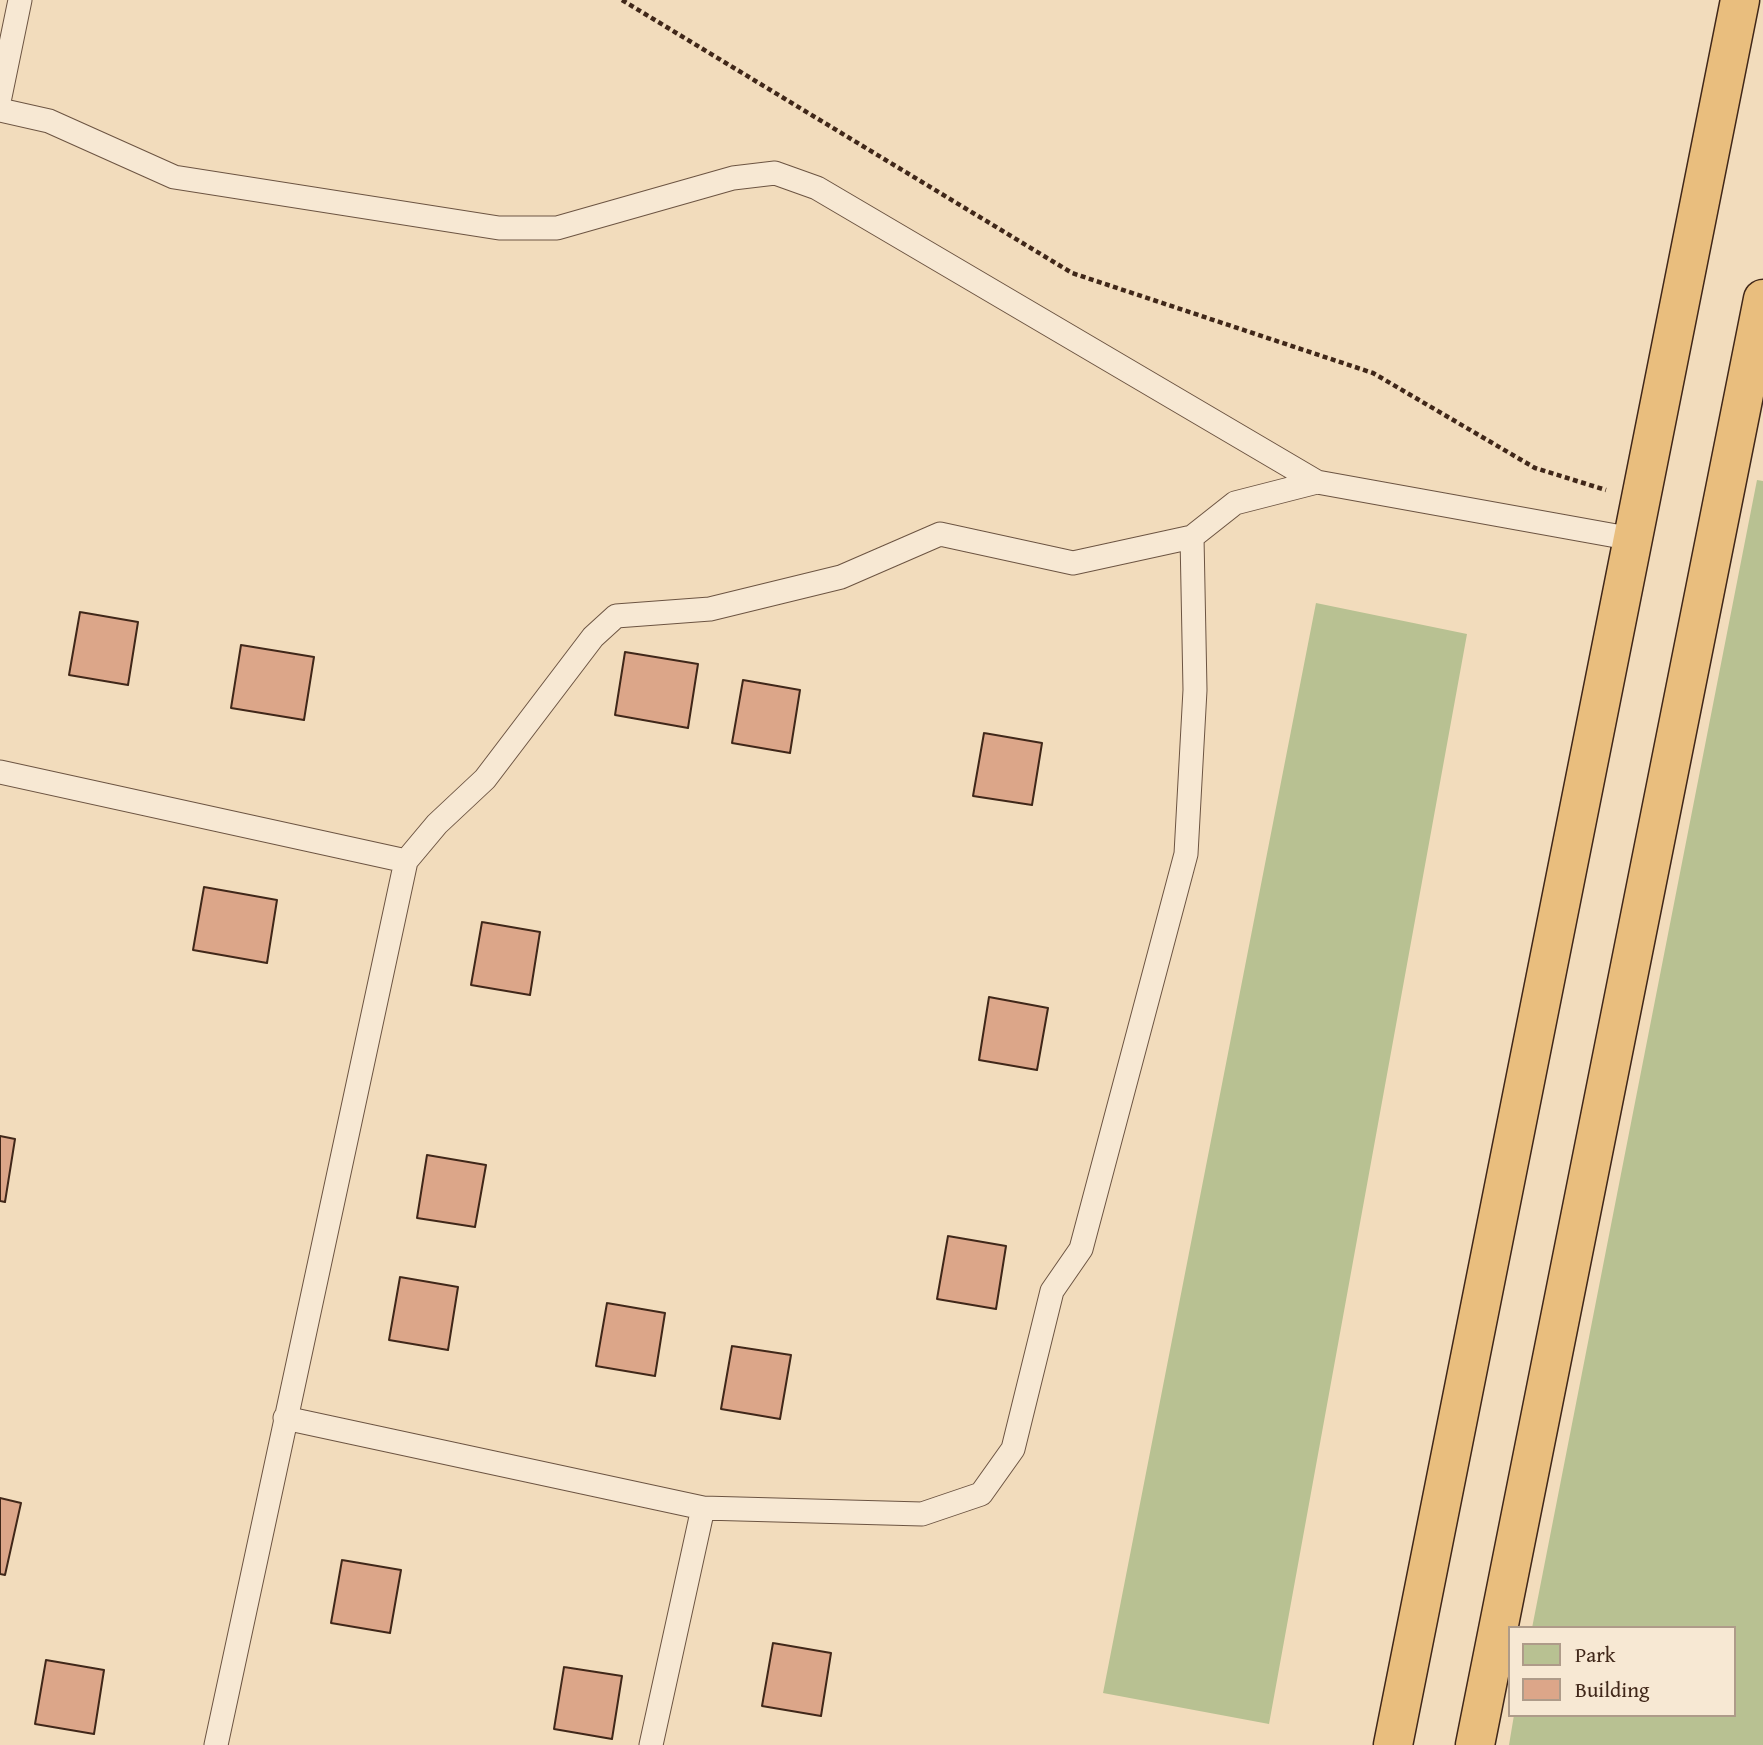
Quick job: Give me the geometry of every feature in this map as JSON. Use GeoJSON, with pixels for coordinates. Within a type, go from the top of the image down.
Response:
{"type":"FeatureCollection","features":[{"type":"Feature","properties":{"kind":"highway"},"geometry":{"type":"LineString","coordinates":[[1393,1745],[1740,0]]}},
{"type":"Feature","properties":{"kind":"highway"},"geometry":{"type":"LineString","coordinates":[[1475,1745],[1763,299]]}},
{"type":"Feature","properties":{"kind":"lane"},"geometry":{"type":"LineString","coordinates":[[0,97],[20,0]]}},
{"type":"Feature","properties":{"kind":"lane"},"geometry":{"type":"LineString","coordinates":[[0,110],[49,121],[174,177],[499,228],[557,228],[733,178],[775,173],[817,188],[1317,482],[1633,539]]}},
{"type":"Feature","properties":{"kind":"lane"},"geometry":{"type":"LineString","coordinates":[[216,1745],[406,861],[437,824],[485,779],[593,637],[616,616],[710,610],[841,578],[940,534],[1073,563],[1192,537],[1236,503],[1317,482]]}},
{"type":"Feature","properties":{"kind":"lane"},"geometry":{"type":"LineString","coordinates":[[285,1418],[703,1508],[922,1514],[981,1494],[1013,1449],[1052,1291],[1081,1249],[1186,854],[1195,690],[1192,537]]}},
{"type":"Feature","properties":{"kind":"lane"},"geometry":{"type":"LineString","coordinates":[[0,772],[406,861]]}},
{"type":"Feature","properties":{"kind":"lane"},"geometry":{"type":"LineString","coordinates":[[651,1745],[703,1508]]}},
{"type":"Feature","properties":{"kind":"path"},"geometry":{"type":"LineString","coordinates":[[622,0],[1072,272],[1373,373],[1535,468],[1640,500]]}},
{"type":"Feature","properties":{"kind":"green space"},"geometry":{"type":"Polygon","coordinates":[[[1757,480],[1763,481],[1763,1745],[1509,1745],[1514,1717],[1735,1717],[1735,1626],[1532,1626],[1757,480]]]}},
{"type":"Feature","properties":{"kind":"green space"},"geometry":{"type":"Polygon","coordinates":[[[1316,603],[1467,634],[1269,1724],[1103,1693],[1316,603]]]}},
{"type":"Feature","properties":{"kind":"building"},"geometry":{"type":"Polygon","coordinates":[[[80,612],[138,622],[128,685],[69,675],[80,612]]]}},
{"type":"Feature","properties":{"kind":"building"},"geometry":{"type":"Polygon","coordinates":[[[241,645],[314,657],[304,720],[231,708],[241,645]]]}},
{"type":"Feature","properties":{"kind":"building"},"geometry":{"type":"Polygon","coordinates":[[[625,652],[698,664],[688,728],[615,715],[625,652]]]}},
{"type":"Feature","properties":{"kind":"building"},"geometry":{"type":"Polygon","coordinates":[[[743,680],[800,690],[790,753],[732,743],[743,680]]]}},
{"type":"Feature","properties":{"kind":"building"},"geometry":{"type":"Polygon","coordinates":[[[984,733],[1042,743],[1032,805],[973,796],[984,733]]]}},
{"type":"Feature","properties":{"kind":"building"},"geometry":{"type":"Polygon","coordinates":[[[204,887],[277,900],[267,963],[193,950],[204,887]]]}},
{"type":"Feature","properties":{"kind":"building"},"geometry":{"type":"Polygon","coordinates":[[[482,922],[540,932],[530,995],[471,985],[482,922]]]}},
{"type":"Feature","properties":{"kind":"building"},"geometry":{"type":"Polygon","coordinates":[[[989,997],[1048,1008],[1037,1070],[979,1060],[989,997]]]}},
{"type":"Feature","properties":{"kind":"building"},"geometry":{"type":"Polygon","coordinates":[[[0,1136],[15,1139],[5,1202],[0,1201],[0,1136]]]}},
{"type":"Feature","properties":{"kind":"building"},"geometry":{"type":"Polygon","coordinates":[[[427,1155],[486,1165],[475,1227],[417,1218],[427,1155]]]}},
{"type":"Feature","properties":{"kind":"building"},"geometry":{"type":"Polygon","coordinates":[[[948,1236],[1006,1246],[996,1309],[937,1299],[948,1236]]]}},
{"type":"Feature","properties":{"kind":"building"},"geometry":{"type":"Polygon","coordinates":[[[400,1277],[458,1287],[448,1350],[389,1340],[400,1277]]]}},
{"type":"Feature","properties":{"kind":"building"},"geometry":{"type":"Polygon","coordinates":[[[607,1303],[665,1313],[655,1376],[596,1366],[607,1303]]]}},
{"type":"Feature","properties":{"kind":"building"},"geometry":{"type":"Polygon","coordinates":[[[732,1346],[791,1355],[780,1419],[721,1409],[732,1346]]]}},
{"type":"Feature","properties":{"kind":"building"},"geometry":{"type":"Polygon","coordinates":[[[0,1498],[21,1503],[5,1575],[0,1574],[0,1498]]]}},
{"type":"Feature","properties":{"kind":"building"},"geometry":{"type":"Polygon","coordinates":[[[342,1560],[401,1570],[390,1633],[331,1623],[342,1560]]]}},
{"type":"Feature","properties":{"kind":"building"},"geometry":{"type":"Polygon","coordinates":[[[773,1643],[831,1653],[821,1716],[762,1706],[773,1643]]]}},
{"type":"Feature","properties":{"kind":"building"},"geometry":{"type":"Polygon","coordinates":[[[46,1660],[104,1670],[94,1734],[35,1724],[46,1660]]]}},
{"type":"Feature","properties":{"kind":"building"},"geometry":{"type":"Polygon","coordinates":[[[564,1667],[622,1676],[612,1739],[554,1729],[564,1667]]]}}]}
